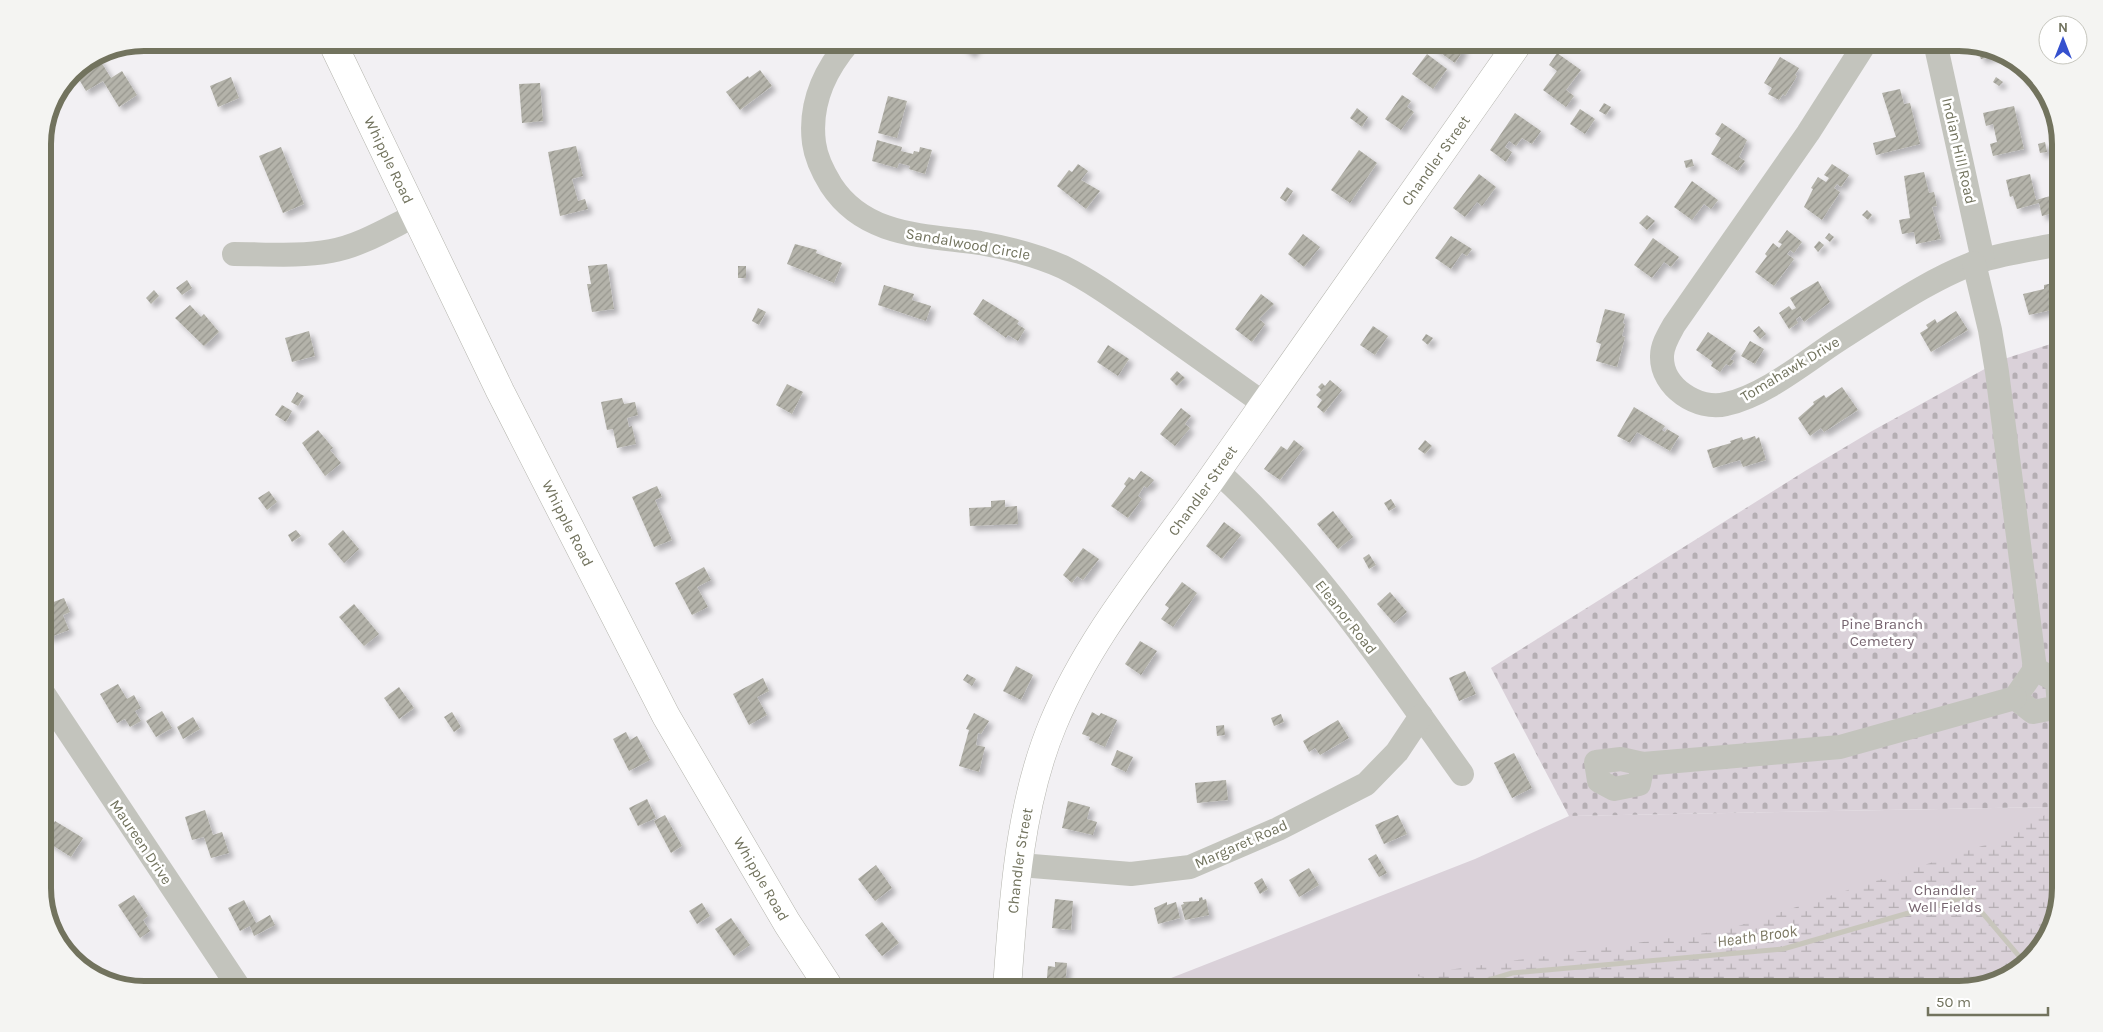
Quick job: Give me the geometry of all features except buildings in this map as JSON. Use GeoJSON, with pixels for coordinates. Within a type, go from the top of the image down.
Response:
{"type":"FeatureCollection","features":[{"type":"Feature","properties":{"kind":"main road","name":"Whipple Road"},"geometry":{"type":"LineString","coordinates":[[336,51],[500,391],[666,716],[787,923],[824,981]]}},
{"type":"Feature","properties":{"kind":"main road","name":"Chandler Street"},"geometry":{"type":"LineString","coordinates":[[1008,981],[1025,822],[1040,762],[1052,726],[1075,676],[1104,626],[1217,470],[1513,51]]}},
{"type":"Feature","properties":{"kind":"street","name":"Sandalwood Circle"},"geometry":{"type":"LineString","coordinates":[[842,51],[832,64],[821,86],[814,115],[814,136],[817,156],[826,177],[840,198],[853,210],[874,224],[902,233],[1016,250],[1064,268],[1104,290],[1263,403]]}},
{"type":"Feature","properties":{"kind":"street","name":"Tomahawk Drive"},"geometry":{"type":"LineString","coordinates":[[1860,51],[1808,133],[1674,325],[1662,353],[1665,373],[1681,392],[1702,404],[1714,406],[1736,402],[1759,391],[1896,304],[1979,262],[2052,246]]}},
{"type":"Feature","properties":{"kind":"street","name":"Indian Hill Road"},"geometry":{"type":"LineString","coordinates":[[1936,51],[1979,262],[1996,364],[2035,669]]}},
{"type":"Feature","properties":{"kind":"street"},"geometry":{"type":"LineString","coordinates":[[234,254],[302,254],[332,251],[365,240],[416,215]]}},
{"type":"Feature","properties":{"kind":"street","name":"Eleanor Road"},"geometry":{"type":"LineString","coordinates":[[1217,470],[1278,530],[1421,716],[1462,774]]}},
{"type":"Feature","properties":{"kind":"street"},"geometry":{"type":"LineString","coordinates":[[1643,764],[1840,747],[2015,698],[2035,669],[2052,678]]}},
{"type":"Feature","properties":{"kind":"street"},"geometry":{"type":"LineString","coordinates":[[2015,698],[2033,712],[2052,708]]}},
{"type":"Feature","properties":{"kind":"street","name":"Maureen Drive"},"geometry":{"type":"LineString","coordinates":[[51,705],[234,981]]}},
{"type":"Feature","properties":{"kind":"street","name":"Margaret Road"},"geometry":{"type":"LineString","coordinates":[[1020,865],[1131,874],[1190,867],[1278,829],[1366,784],[1397,752],[1421,716]]}},
{"type":"Feature","properties":{"kind":"green space","name":"Pine Branch Cemetery"},"geometry":{"type":"Polygon","coordinates":[[[2052,344],[2052,807],[1569,816],[1491,668],[1805,471],[1872,431],[2001,360],[2052,344]]]}},
{"type":"Feature","properties":{"kind":"green space","name":"Chandler Well Fields"},"geometry":{"type":"Polygon","coordinates":[[[2052,807],[2052,888],[2049,912],[2036,939],[2025,954],[2015,962],[1983,978],[1959,981],[1163,981],[1475,859],[1569,816],[2052,807]]]}},
{"type":"Feature","properties":{"kind":"green space"},"geometry":{"type":"Polygon","coordinates":[[[2052,811],[2052,888],[2049,912],[2045,923],[2025,954],[2005,968],[1983,978],[1959,981],[1435,981],[1414,975],[1726,930],[1994,842],[2052,811]]]}},
{"type":"Feature","properties":{"kind":"waterway","name":"Heath Brook"},"geometry":{"type":"LineString","coordinates":[[1486,981],[1512,973],[1783,949],[1968,896],[2020,958]]}}]}
